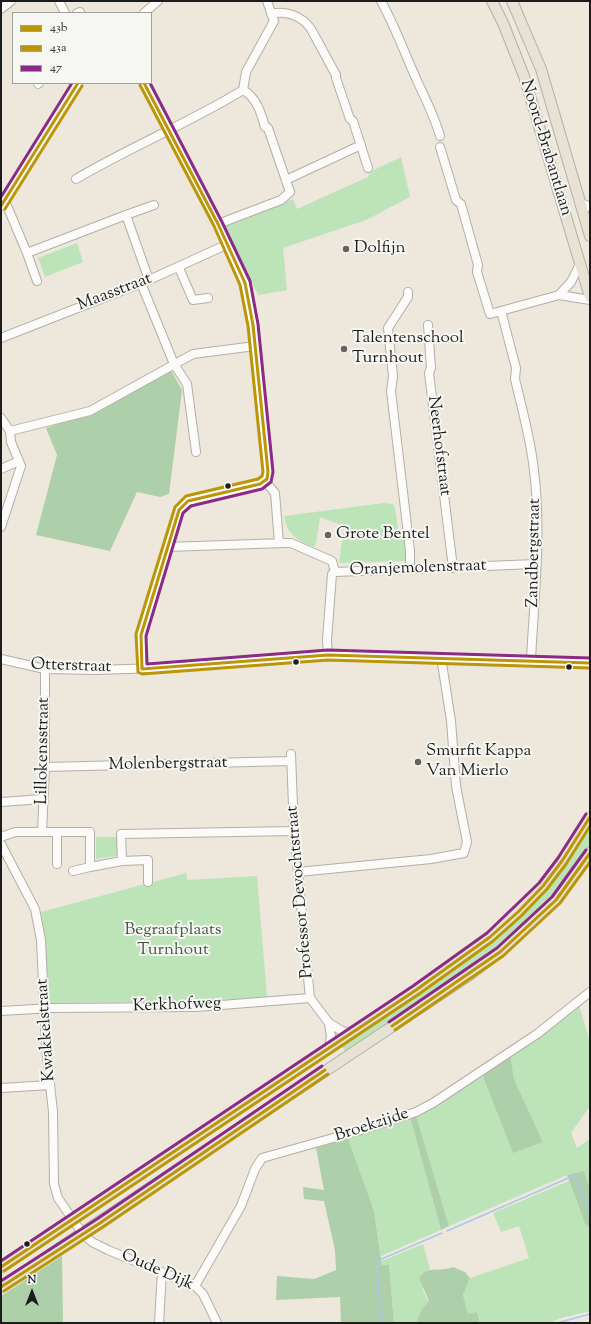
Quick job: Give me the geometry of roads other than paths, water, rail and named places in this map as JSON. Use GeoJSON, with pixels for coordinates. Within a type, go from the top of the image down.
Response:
{"type":"FeatureCollection","features":[{"type":"Feature","properties":{"kind":"main road","name":"Noord-Brabantlaan"},"geometry":{"type":"LineString","coordinates":[[492,1],[503,23],[524,76],[590,299]]}},
{"type":"Feature","properties":{"kind":"main road","name":"Noord-Brabantlaan"},"geometry":{"type":"LineString","coordinates":[[512,1],[541,69],[590,236]]}},
{"type":"Feature","properties":{"kind":"main road"},"geometry":{"type":"LineString","coordinates":[[563,206],[580,202]]}},
{"type":"Feature","properties":{"kind":"main road"},"geometry":{"type":"LineString","coordinates":[[1,1267],[329,1048],[490,937],[518,912],[562,861],[590,817]]}},
{"type":"Feature","properties":{"kind":"main road"},"geometry":{"type":"LineString","coordinates":[[1,1287],[468,976],[500,952],[556,900],[590,853]]}},
{"type":"Feature","properties":{"kind":"street"},"geometry":{"type":"LineString","coordinates":[[1,9],[11,1]]}},
{"type":"Feature","properties":{"kind":"street"},"geometry":{"type":"LineString","coordinates":[[60,1],[65,12]]}},
{"type":"Feature","properties":{"kind":"street"},"geometry":{"type":"LineString","coordinates":[[145,12],[158,1]]}},
{"type":"Feature","properties":{"kind":"street"},"geometry":{"type":"LineString","coordinates":[[243,90],[246,72],[274,21],[267,1]]}},
{"type":"Feature","properties":{"kind":"street"},"geometry":{"type":"LineString","coordinates":[[381,1],[394,25],[396,35],[420,86],[426,95],[440,136]]}},
{"type":"Feature","properties":{"kind":"street"},"geometry":{"type":"LineString","coordinates":[[271,14],[286,11],[308,24],[336,75],[368,168]]}},
{"type":"Feature","properties":{"kind":"street"},"geometry":{"type":"LineString","coordinates":[[37,280],[3,203],[22,170],[77,84]]}},
{"type":"Feature","properties":{"kind":"street"},"geometry":{"type":"LineString","coordinates":[[142,668],[141,635],[177,514],[182,506],[188,501],[260,484],[265,481],[268,472],[250,303],[245,283],[218,224],[145,84]]}},
{"type":"Feature","properties":{"kind":"street"},"geometry":{"type":"LineString","coordinates":[[76,179],[104,162],[243,90]]}},
{"type":"Feature","properties":{"kind":"street"},"geometry":{"type":"LineString","coordinates":[[218,224],[281,200],[290,192],[268,128],[266,127],[251,94],[243,90]]}},
{"type":"Feature","properties":{"kind":"street"},"geometry":{"type":"LineString","coordinates":[[286,180],[361,145]]}},
{"type":"Feature","properties":{"kind":"street"},"geometry":{"type":"LineString","coordinates":[[440,147],[456,200],[461,204],[478,265],[477,272],[490,314],[559,295],[590,299]]}},
{"type":"Feature","properties":{"kind":"street","name":"Noord-Brabantlaan"},"geometry":{"type":"LineString","coordinates":[[580,202],[590,207]]}},
{"type":"Feature","properties":{"kind":"street"},"geometry":{"type":"LineString","coordinates":[[26,253],[154,205]]}},
{"type":"Feature","properties":{"kind":"street"},"geometry":{"type":"LineString","coordinates":[[126,215],[150,280]]}},
{"type":"Feature","properties":{"kind":"street","name":"Maasstraat"},"geometry":{"type":"LineString","coordinates":[[1,338],[179,268],[228,244]]}},
{"type":"Feature","properties":{"kind":"street"},"geometry":{"type":"LineString","coordinates":[[559,295],[571,282],[580,264]]}},
{"type":"Feature","properties":{"kind":"street"},"geometry":{"type":"LineString","coordinates":[[179,268],[193,300],[208,298]]}},
{"type":"Feature","properties":{"kind":"street"},"geometry":{"type":"LineString","coordinates":[[141,283],[174,364],[187,384],[196,452]]}},
{"type":"Feature","properties":{"kind":"street"},"geometry":{"type":"LineString","coordinates":[[408,292],[408,297],[388,328],[393,376],[391,391],[410,569]]}},
{"type":"Feature","properties":{"kind":"street","name":"Zandbergstraat"},"geometry":{"type":"LineString","coordinates":[[501,311],[516,368],[515,379],[531,446],[536,494],[536,564],[531,660]]}},
{"type":"Feature","properties":{"kind":"street","name":"Neerhofstraat"},"geometry":{"type":"LineString","coordinates":[[428,325],[431,368],[429,373],[453,568]]}},
{"type":"Feature","properties":{"kind":"street"},"geometry":{"type":"LineString","coordinates":[[10,431],[90,411],[193,354],[255,346]]}},
{"type":"Feature","properties":{"kind":"street"},"geometry":{"type":"LineString","coordinates":[[1,418],[10,431],[11,442],[21,466],[1,527]]}},
{"type":"Feature","properties":{"kind":"street"},"geometry":{"type":"LineString","coordinates":[[1,469],[19,461]]}},
{"type":"Feature","properties":{"kind":"street"},"geometry":{"type":"LineString","coordinates":[[265,481],[275,493],[279,543]]}},
{"type":"Feature","properties":{"kind":"street"},"geometry":{"type":"LineString","coordinates":[[168,547],[279,543],[291,544],[332,561],[335,572]]}},
{"type":"Feature","properties":{"kind":"street","name":"Oranjemolenstraat"},"geometry":{"type":"LineString","coordinates":[[328,654],[332,574],[335,572],[536,564]]}},
{"type":"Feature","properties":{"kind":"street","name":"Otterstraat"},"geometry":{"type":"LineString","coordinates":[[1,659],[45,669],[142,668],[328,654],[590,663]]}},
{"type":"Feature","properties":{"kind":"street"},"geometry":{"type":"LineString","coordinates":[[298,872],[431,859],[464,853],[466,842],[456,786],[451,721],[441,657]]}},
{"type":"Feature","properties":{"kind":"street","name":"Lillokensstraat"},"geometry":{"type":"LineString","coordinates":[[42,832],[45,767],[45,669]]}},
{"type":"Feature","properties":{"kind":"street","name":"Professor Devochtstraat"},"geometry":{"type":"LineString","coordinates":[[291,757],[294,831],[310,998],[329,1023],[342,1031],[351,1033]]}},
{"type":"Feature","properties":{"kind":"street","name":"Molenbergstraat"},"geometry":{"type":"LineString","coordinates":[[45,767],[118,766],[291,757]]}},
{"type":"Feature","properties":{"kind":"street"},"geometry":{"type":"LineString","coordinates":[[1,802],[43,799]]}},
{"type":"Feature","properties":{"kind":"street"},"geometry":{"type":"LineString","coordinates":[[122,861],[121,834],[294,831]]}},
{"type":"Feature","properties":{"kind":"street"},"geometry":{"type":"LineString","coordinates":[[1,837],[15,832],[90,832],[90,867]]}},
{"type":"Feature","properties":{"kind":"street"},"geometry":{"type":"LineString","coordinates":[[56,832],[57,864]]}},
{"type":"Feature","properties":{"kind":"street","name":"Kwakkelstraat"},"geometry":{"type":"LineString","coordinates":[[1,844],[35,909],[40,940],[44,1009],[53,1112],[54,1184],[58,1198],[82,1233]]}},
{"type":"Feature","properties":{"kind":"street"},"geometry":{"type":"LineString","coordinates":[[73,871],[122,861],[148,860],[148,882]]}},
{"type":"Feature","properties":{"kind":"street","name":"Broekzijde"},"geometry":{"type":"LineString","coordinates":[[195,1286],[241,1206],[255,1169],[262,1159],[271,1154],[316,1144],[416,1112],[433,1104],[537,1034],[590,992]]}},
{"type":"Feature","properties":{"kind":"street","name":"Kerkhofweg"},"geometry":{"type":"LineString","coordinates":[[1,1011],[196,1007],[310,998]]}},
{"type":"Feature","properties":{"kind":"street"},"geometry":{"type":"LineString","coordinates":[[329,1023],[331,1037],[329,1048]]}},
{"type":"Feature","properties":{"kind":"street"},"geometry":{"type":"LineString","coordinates":[[1,1088],[50,1085]]}},
{"type":"Feature","properties":{"kind":"street","name":"Oude Dijk"},"geometry":{"type":"LineString","coordinates":[[82,1233],[102,1248],[195,1286],[203,1294],[217,1323]]}},
{"type":"Feature","properties":{"kind":"street"},"geometry":{"type":"LineString","coordinates":[[159,1323],[162,1272]]}},
{"type":"Feature","properties":{"kind":"waterway"},"geometry":{"type":"LineString","coordinates":[[447,1231],[573,1176],[577,1179],[590,1212]]}},
{"type":"Feature","properties":{"kind":"waterway"},"geometry":{"type":"LineString","coordinates":[[381,1323],[377,1261],[442,1233]]}},
{"type":"Feature","properties":{"kind":"waterway"},"geometry":{"type":"LineString","coordinates":[[557,1323],[590,1314]]}},
{"type":"Feature","properties":{"kind":"place","name":"Dolfijn"},"geometry":{"type":"Point","coordinates":[346,249]}},
{"type":"Feature","properties":{"kind":"place","name":"Talentenschool Turnhout"},"geometry":{"type":"Point","coordinates":[344,349]}},
{"type":"Feature","properties":{"kind":"place","name":"Grote Bentel"},"geometry":{"type":"Point","coordinates":[328,535]}},
{"type":"Feature","properties":{"kind":"place","name":"Smurfit Kappa Van Mierlo"},"geometry":{"type":"Point","coordinates":[418,762]}},
{"type":"Feature","properties":{"kind":"park label","name":"Begraafplaats Turnhout"},"geometry":{"type":"Point","coordinates":[173,941]}}]}
